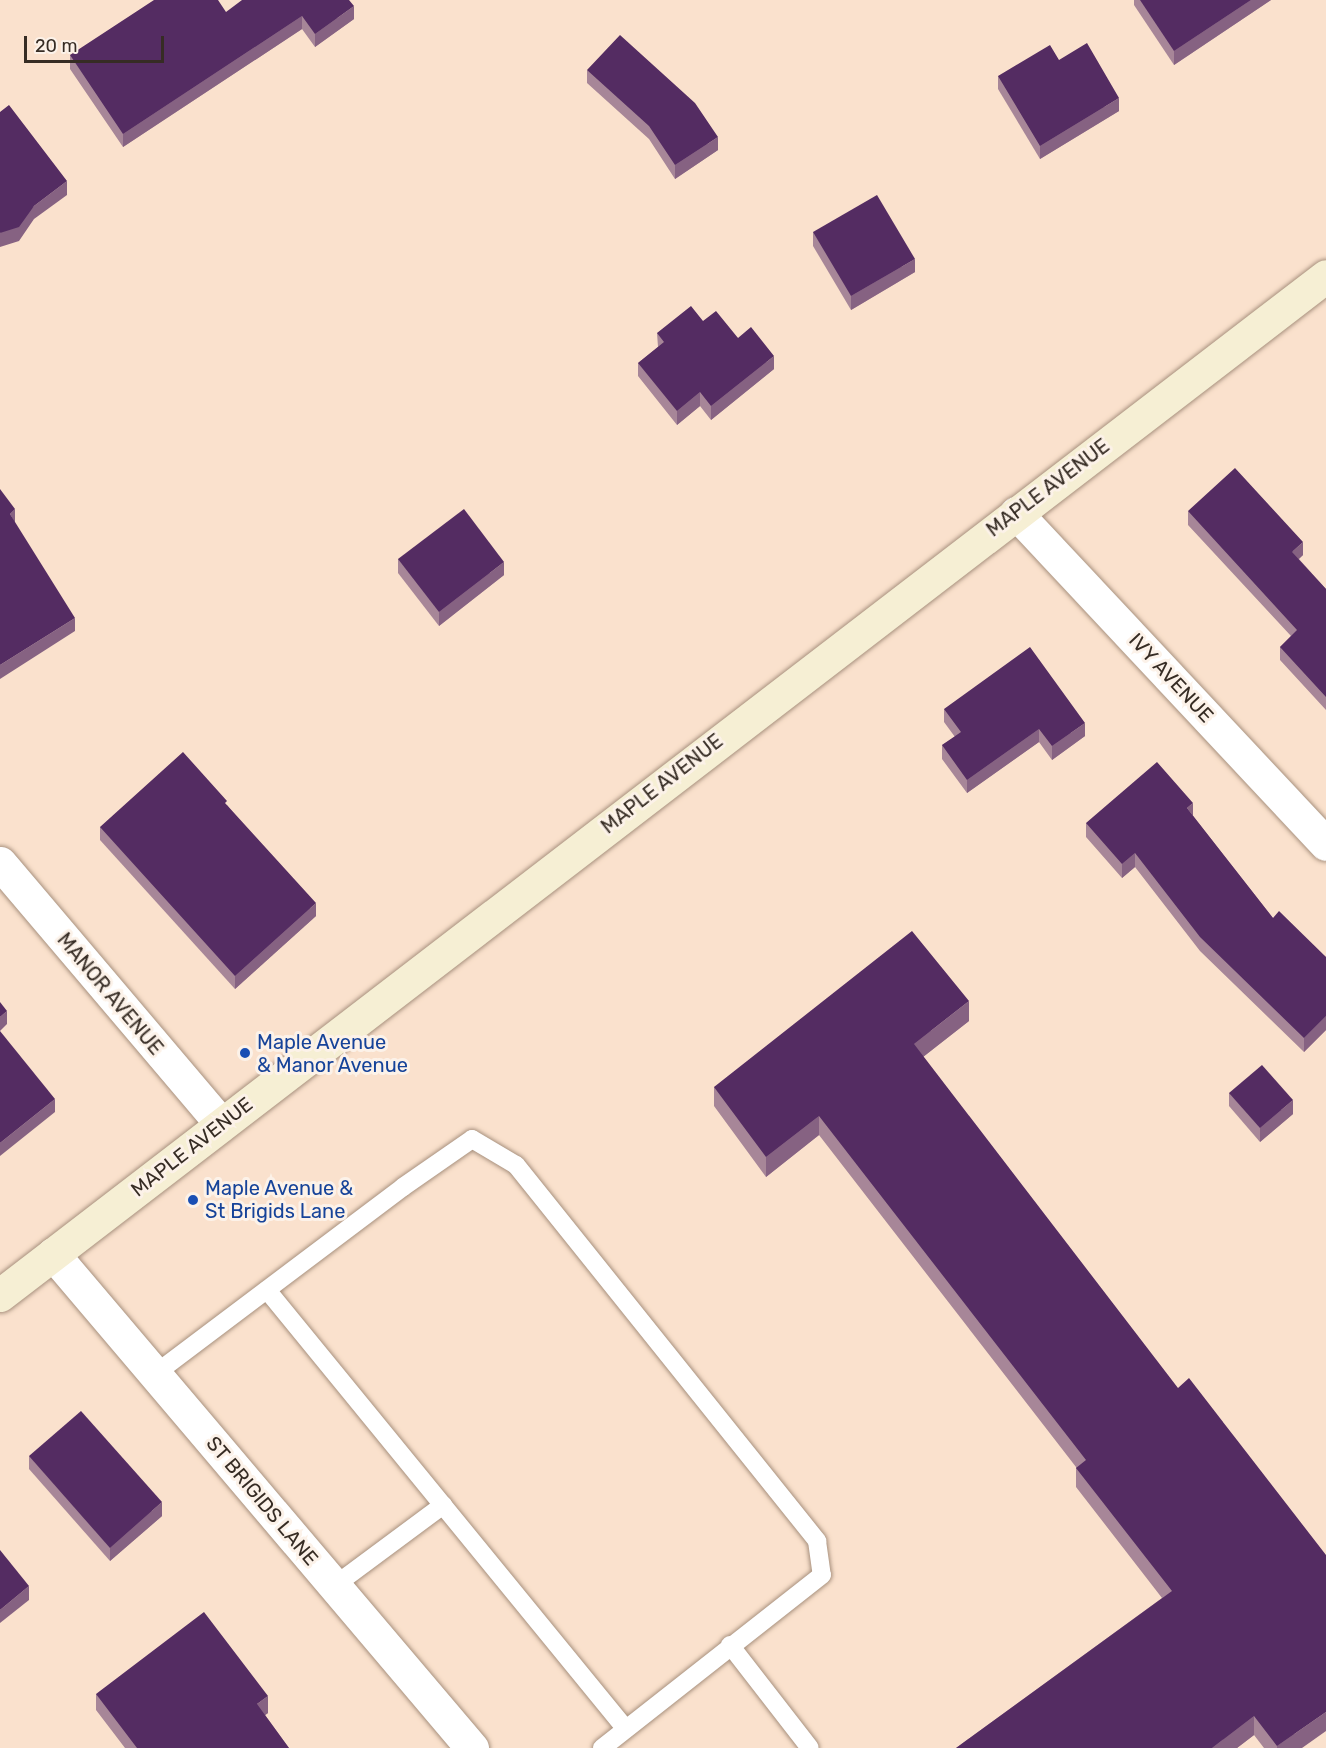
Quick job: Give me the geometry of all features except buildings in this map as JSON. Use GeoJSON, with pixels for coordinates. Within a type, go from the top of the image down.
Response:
{"type":"FeatureCollection","features":[{"type":"Feature","properties":{"kind":"main road","name":"MAPLE AVENUE"},"geometry":{"type":"LineString","coordinates":[[0,1294],[1326,276]]}},
{"type":"Feature","properties":{"kind":"street","name":"IVY AVENUE"},"geometry":{"type":"LineString","coordinates":[[1016,513],[1326,844]]}},
{"type":"Feature","properties":{"kind":"street","name":"MANOR AVENUE"},"geometry":{"type":"LineString","coordinates":[[0,863],[221,1124]]}},
{"type":"Feature","properties":{"kind":"street","name":"ST BRIGIDS LANE"},"geometry":{"type":"LineString","coordinates":[[53,1254],[472,1748]]}},
{"type":"Feature","properties":{"kind":"lane"},"geometry":{"type":"LineString","coordinates":[[155,1374],[403,1187],[472,1139],[516,1165],[817,1541],[822,1575],[730,1645],[602,1748]]}},
{"type":"Feature","properties":{"kind":"lane"},"geometry":{"type":"LineString","coordinates":[[267,1290],[625,1728]]}},
{"type":"Feature","properties":{"kind":"lane"},"geometry":{"type":"LineString","coordinates":[[334,1586],[443,1504]]}},
{"type":"Feature","properties":{"kind":"lane"},"geometry":{"type":"LineString","coordinates":[[730,1645],[810,1748]]}},
{"type":"Feature","properties":{"kind":"place","name":"Maple Avenue & Manor Avenue"},"geometry":{"type":"Point","coordinates":[245,1053]}},
{"type":"Feature","properties":{"kind":"place","name":"Maple Avenue & St Brigids Lane"},"geometry":{"type":"Point","coordinates":[193,1200]}}]}
